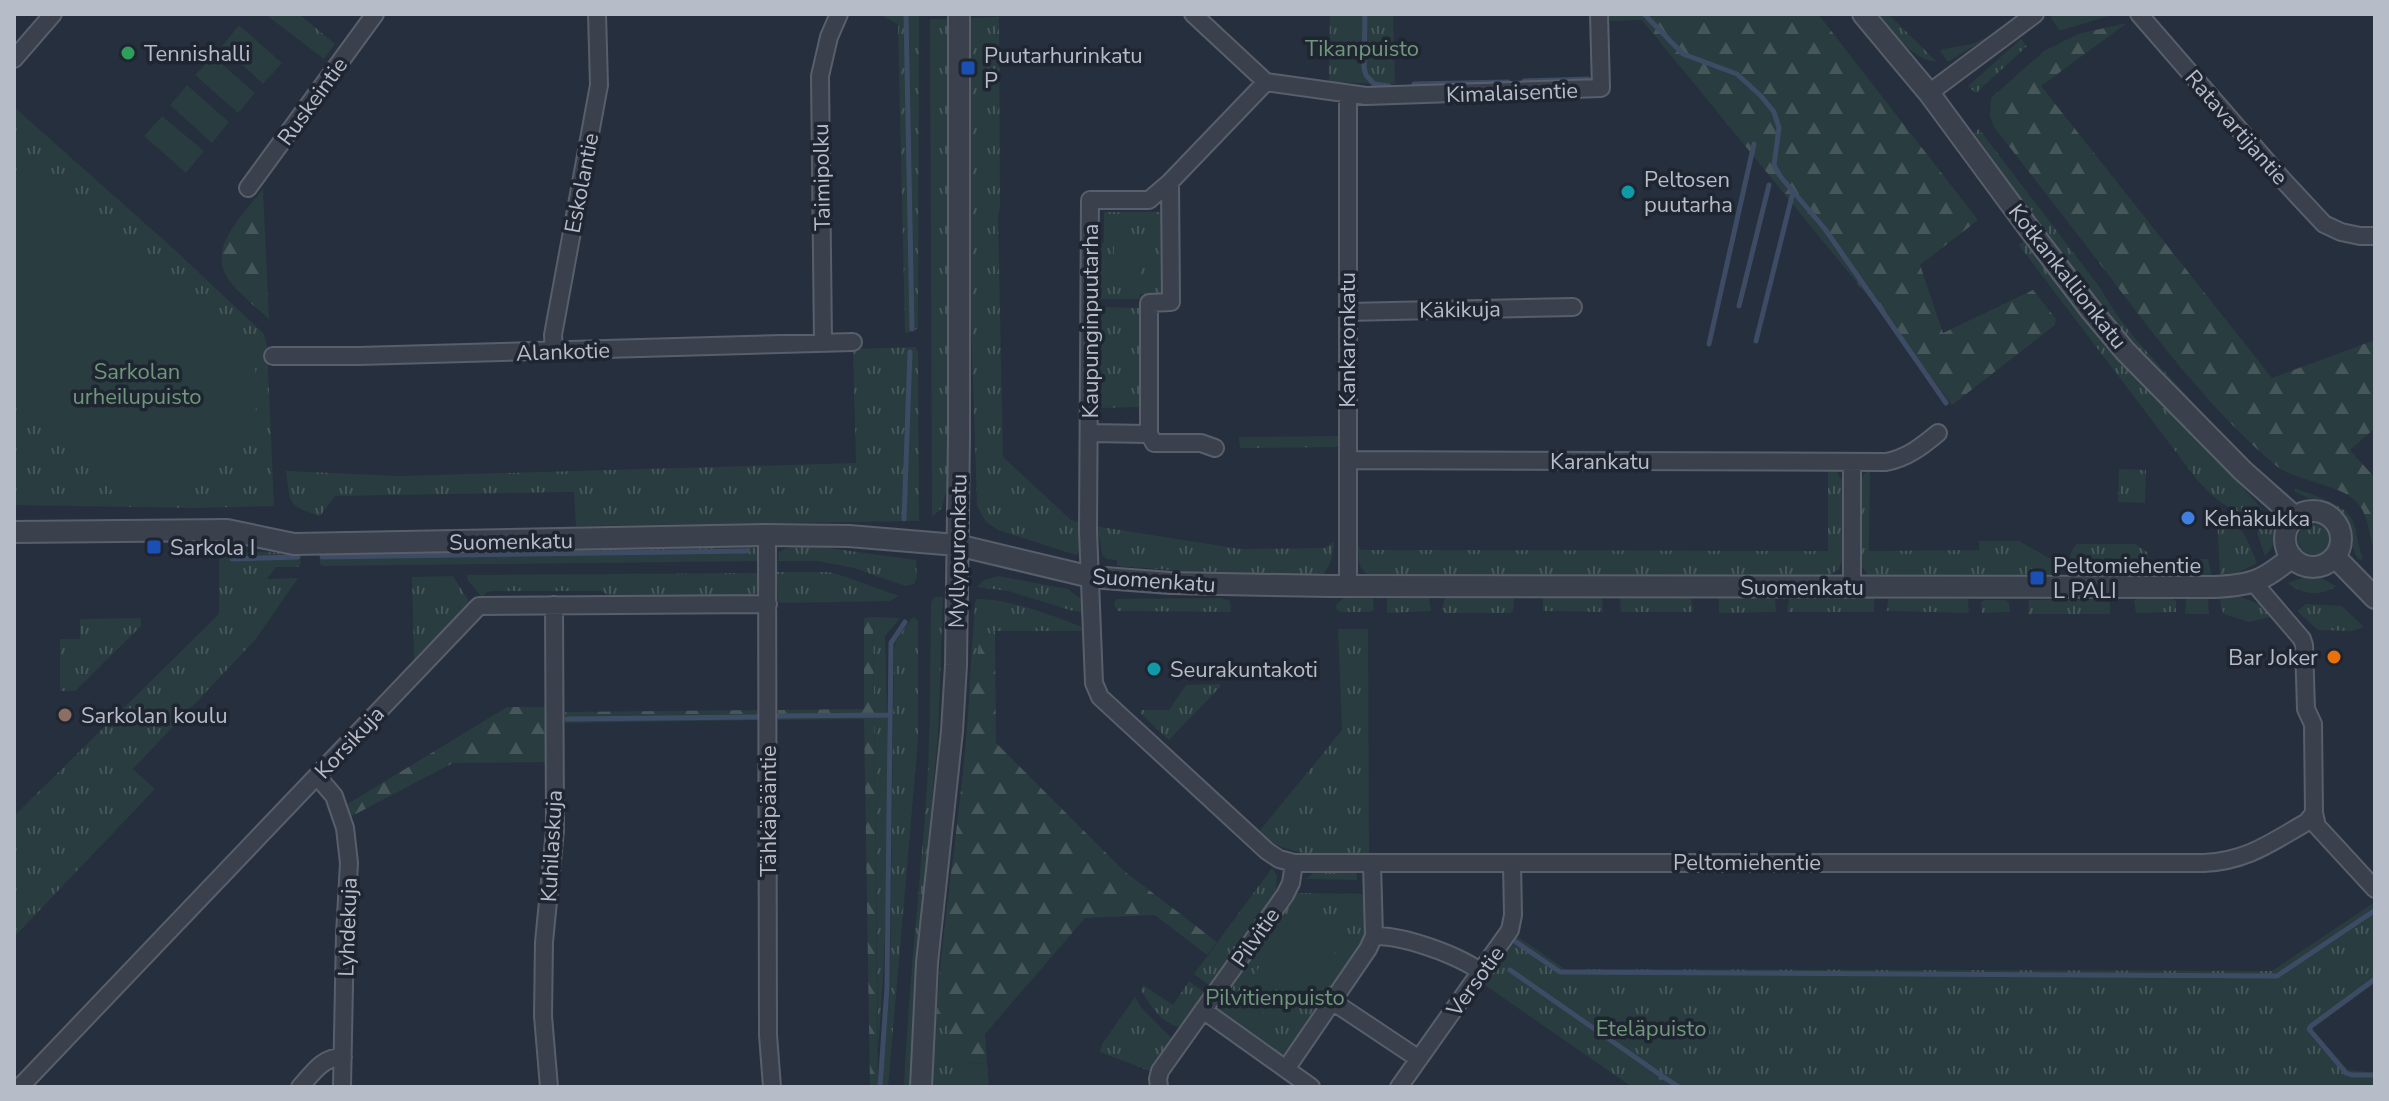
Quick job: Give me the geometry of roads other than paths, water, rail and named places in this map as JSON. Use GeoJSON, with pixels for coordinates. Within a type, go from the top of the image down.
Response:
{"type":"FeatureCollection","features":[{"type":"Feature","properties":{"kind":"street"},"geometry":{"type":"LineString","coordinates":[[14,59],[53,14]]}},
{"type":"Feature","properties":{"kind":"street","name":"Ruskeintie"},"geometry":{"type":"LineString","coordinates":[[248,188],[375,14]]}},
{"type":"Feature","properties":{"kind":"street","name":"Eskolantie"},"geometry":{"type":"LineString","coordinates":[[554,351],[553,335],[599,85],[597,14]]}},
{"type":"Feature","properties":{"kind":"street","name":"Taimipolku"},"geometry":{"type":"LineString","coordinates":[[823,343],[820,76],[829,37],[839,14]]}},
{"type":"Feature","properties":{"kind":"street","name":"Myllypuronkatu"},"geometry":{"type":"LineString","coordinates":[[921,1087],[927,963],[952,731],[957,631],[959,14]]}},
{"type":"Feature","properties":{"kind":"street"},"geometry":{"type":"LineString","coordinates":[[1193,14],[1266,82],[1348,94]]}},
{"type":"Feature","properties":{"kind":"street","name":"Kimalaisentie"},"geometry":{"type":"LineString","coordinates":[[1348,94],[1423,95],[1601,88],[1599,14]]}},
{"type":"Feature","properties":{"kind":"street","name":"Kotkankallionkatu"},"geometry":{"type":"LineString","coordinates":[[1863,14],[1929,93],[2090,309],[2125,351],[2243,471],[2296,518]]}},
{"type":"Feature","properties":{"kind":"street"},"geometry":{"type":"LineString","coordinates":[[1929,93],[2035,14]]}},
{"type":"Feature","properties":{"kind":"street","name":"Ratavartijantie"},"geometry":{"type":"LineString","coordinates":[[2139,14],[2324,224],[2341,232],[2375,236]]}},
{"type":"Feature","properties":{"kind":"street","name":"Kaupunginpuutarha"},"geometry":{"type":"LineString","coordinates":[[1091,577],[1088,531],[1090,200],[1149,200],[1266,82]]}},
{"type":"Feature","properties":{"kind":"street","name":"Kankaronkatu"},"geometry":{"type":"LineString","coordinates":[[1348,94],[1348,586]]}},
{"type":"Feature","properties":{"kind":"street"},"geometry":{"type":"LineString","coordinates":[[1149,434],[1149,303],[1171,302],[1170,182]]}},
{"type":"Feature","properties":{"kind":"street","name":"Käkikuja"},"geometry":{"type":"LineString","coordinates":[[1347,312],[1573,307]]}},
{"type":"Feature","properties":{"kind":"street","name":"Alankotie"},"geometry":{"type":"LineString","coordinates":[[273,356],[853,342]]}},
{"type":"Feature","properties":{"kind":"street","name":"Kaupunginpuutarha"},"geometry":{"type":"LineString","coordinates":[[1090,433],[1149,434],[1154,443],[1201,443],[1215,448]]}},
{"type":"Feature","properties":{"kind":"street","name":"Karankatu"},"geometry":{"type":"LineString","coordinates":[[1348,460],[1886,462],[1902,459],[1938,433]]}},
{"type":"Feature","properties":{"kind":"street"},"geometry":{"type":"LineString","coordinates":[[1852,462],[1852,587]]}},
{"type":"Feature","properties":{"kind":"street"},"geometry":{"type":"LineString","coordinates":[[2306,512],[2326,515],[2334,521],[2341,540],[2335,557],[2315,567],[2302,565],[2292,557],[2286,543],[2289,526],[2306,512]]}},
{"type":"Feature","properties":{"kind":"street","name":"Suomenkatu"},"geometry":{"type":"LineString","coordinates":[[14,532],[227,530],[294,544],[849,536],[957,545],[1091,577],[1211,585],[2215,587],[2254,583],[2292,557]]}},
{"type":"Feature","properties":{"kind":"street","name":"Tähkäpääntie"},"geometry":{"type":"LineString","coordinates":[[767,535],[768,1035],[772,1087]]}},
{"type":"Feature","properties":{"kind":"street"},"geometry":{"type":"LineString","coordinates":[[2335,557],[2375,598]]}},
{"type":"Feature","properties":{"kind":"street","name":"Peltomiehentie"},"geometry":{"type":"LineString","coordinates":[[1091,577],[1094,683],[1100,697],[1256,841],[1279,859],[1294,863],[2220,862],[2250,855],[2307,822],[2314,813]]}},
{"type":"Feature","properties":{"kind":"street"},"geometry":{"type":"LineString","coordinates":[[2254,583],[2304,645],[2306,709],[2313,724],[2314,820],[2320,831],[2375,889]]}},
{"type":"Feature","properties":{"kind":"street","name":"Korsikuja"},"geometry":{"type":"LineString","coordinates":[[20,1087],[479,606],[768,604]]}},
{"type":"Feature","properties":{"kind":"street","name":"Kuhilaskuja"},"geometry":{"type":"LineString","coordinates":[[549,1087],[543,1016],[544,942],[555,830],[554,605]]}},
{"type":"Feature","properties":{"kind":"street","name":"Lyhdekuja"},"geometry":{"type":"LineString","coordinates":[[317,776],[334,796],[345,828],[349,854],[342,1087]]}},
{"type":"Feature","properties":{"kind":"street","name":"Pilvitie"},"geometry":{"type":"LineString","coordinates":[[1159,1087],[1160,1071],[1285,895],[1291,883],[1294,863]]}},
{"type":"Feature","properties":{"kind":"street"},"geometry":{"type":"LineString","coordinates":[[1286,1069],[1374,936],[1372,863]]}},
{"type":"Feature","properties":{"kind":"street","name":"Versotie"},"geometry":{"type":"LineString","coordinates":[[1399,1087],[1510,930],[1513,915],[1512,863]]}},
{"type":"Feature","properties":{"kind":"street"},"geometry":{"type":"LineString","coordinates":[[1374,936],[1409,941],[1468,963],[1481,972]]}},
{"type":"Feature","properties":{"kind":"street"},"geometry":{"type":"LineString","coordinates":[[1332,1001],[1419,1059]]}},
{"type":"Feature","properties":{"kind":"street"},"geometry":{"type":"LineString","coordinates":[[1203,1010],[1311,1087]]}},
{"type":"Feature","properties":{"kind":"street"},"geometry":{"type":"LineString","coordinates":[[300,1087],[325,1061],[343,1057]]}},
{"type":"Feature","properties":{"kind":"waterway"},"geometry":{"type":"LineString","coordinates":[[906,14],[912,329]]}},
{"type":"Feature","properties":{"kind":"waterway"},"geometry":{"type":"LineString","coordinates":[[1365,14],[1366,75],[1374,84],[1389,86]]}},
{"type":"Feature","properties":{"kind":"waterway"},"geometry":{"type":"LineString","coordinates":[[1644,14],[1683,54],[1737,74],[1774,112],[1779,128],[1774,165],[1780,176],[1825,229],[1946,403]]}},
{"type":"Feature","properties":{"kind":"waterway"},"geometry":{"type":"LineString","coordinates":[[1524,81],[1588,79]]}},
{"type":"Feature","properties":{"kind":"waterway"},"geometry":{"type":"LineString","coordinates":[[1414,84],[1508,82]]}},
{"type":"Feature","properties":{"kind":"waterway"},"geometry":{"type":"LineString","coordinates":[[1709,344],[1754,144]]}},
{"type":"Feature","properties":{"kind":"waterway"},"geometry":{"type":"LineString","coordinates":[[1739,306],[1769,185]]}},
{"type":"Feature","properties":{"kind":"waterway"},"geometry":{"type":"LineString","coordinates":[[1756,341],[1793,192]]}},
{"type":"Feature","properties":{"kind":"waterway"},"geometry":{"type":"LineString","coordinates":[[904,519],[910,352]]}},
{"type":"Feature","properties":{"kind":"waterway"},"geometry":{"type":"LineString","coordinates":[[322,557],[747,551]]}},
{"type":"Feature","properties":{"kind":"waterway"},"geometry":{"type":"LineString","coordinates":[[232,559],[298,557]]}},
{"type":"Feature","properties":{"kind":"waterway"},"geometry":{"type":"LineString","coordinates":[[880,1087],[887,987],[891,643],[905,622]]}},
{"type":"Feature","properties":{"kind":"waterway"},"geometry":{"type":"LineString","coordinates":[[778,716],[890,715]]}},
{"type":"Feature","properties":{"kind":"waterway"},"geometry":{"type":"LineString","coordinates":[[567,719],[757,717]]}},
{"type":"Feature","properties":{"kind":"waterway"},"geometry":{"type":"LineString","coordinates":[[1516,942],[1560,972],[2277,976],[2374,911]]}},
{"type":"Feature","properties":{"kind":"waterway"},"geometry":{"type":"LineString","coordinates":[[1510,970],[1661,1078]]}},
{"type":"Feature","properties":{"kind":"waterway"},"geometry":{"type":"LineString","coordinates":[[2375,979],[2309,1029],[2346,1073],[2375,1075]]}},
{"type":"Feature","properties":{"kind":"waterway"},"geometry":{"type":"LineString","coordinates":[[1662,1076],[1679,1087]]}},
{"type":"Feature","properties":{"kind":"place","name":"Tennishalli"},"geometry":{"type":"Point","coordinates":[128,53]}},
{"type":"Feature","properties":{"kind":"place","name":"Puutarhurinkatu P"},"geometry":{"type":"Point","coordinates":[968,68]}},
{"type":"Feature","properties":{"kind":"place","name":"Peltosen puutarha"},"geometry":{"type":"Point","coordinates":[1628,192]}},
{"type":"Feature","properties":{"kind":"place","name":"Kehäkukka"},"geometry":{"type":"Point","coordinates":[2188,518]}},
{"type":"Feature","properties":{"kind":"place","name":"Sarkola I"},"geometry":{"type":"Point","coordinates":[154,547]}},
{"type":"Feature","properties":{"kind":"place","name":"Peltomiehentie L PALI"},"geometry":{"type":"Point","coordinates":[2037,578]}},
{"type":"Feature","properties":{"kind":"place","name":"Bar Joker"},"geometry":{"type":"Point","coordinates":[2334,657]}},
{"type":"Feature","properties":{"kind":"place","name":"Seurakuntakoti"},"geometry":{"type":"Point","coordinates":[1154,669]}},
{"type":"Feature","properties":{"kind":"place","name":"Sarkolan koulu"},"geometry":{"type":"Point","coordinates":[65,715]}},
{"type":"Feature","properties":{"kind":"park label","name":"Tikanpuisto"},"geometry":{"type":"Point","coordinates":[1362,48]}},
{"type":"Feature","properties":{"kind":"park label","name":"Sarkolan urheilupuisto"},"geometry":{"type":"Point","coordinates":[137,384]}},
{"type":"Feature","properties":{"kind":"park label","name":"Pilvitienpuisto"},"geometry":{"type":"Point","coordinates":[1275,997]}},
{"type":"Feature","properties":{"kind":"park label","name":"Eteläpuisto"},"geometry":{"type":"Point","coordinates":[1651,1028]}}]}
